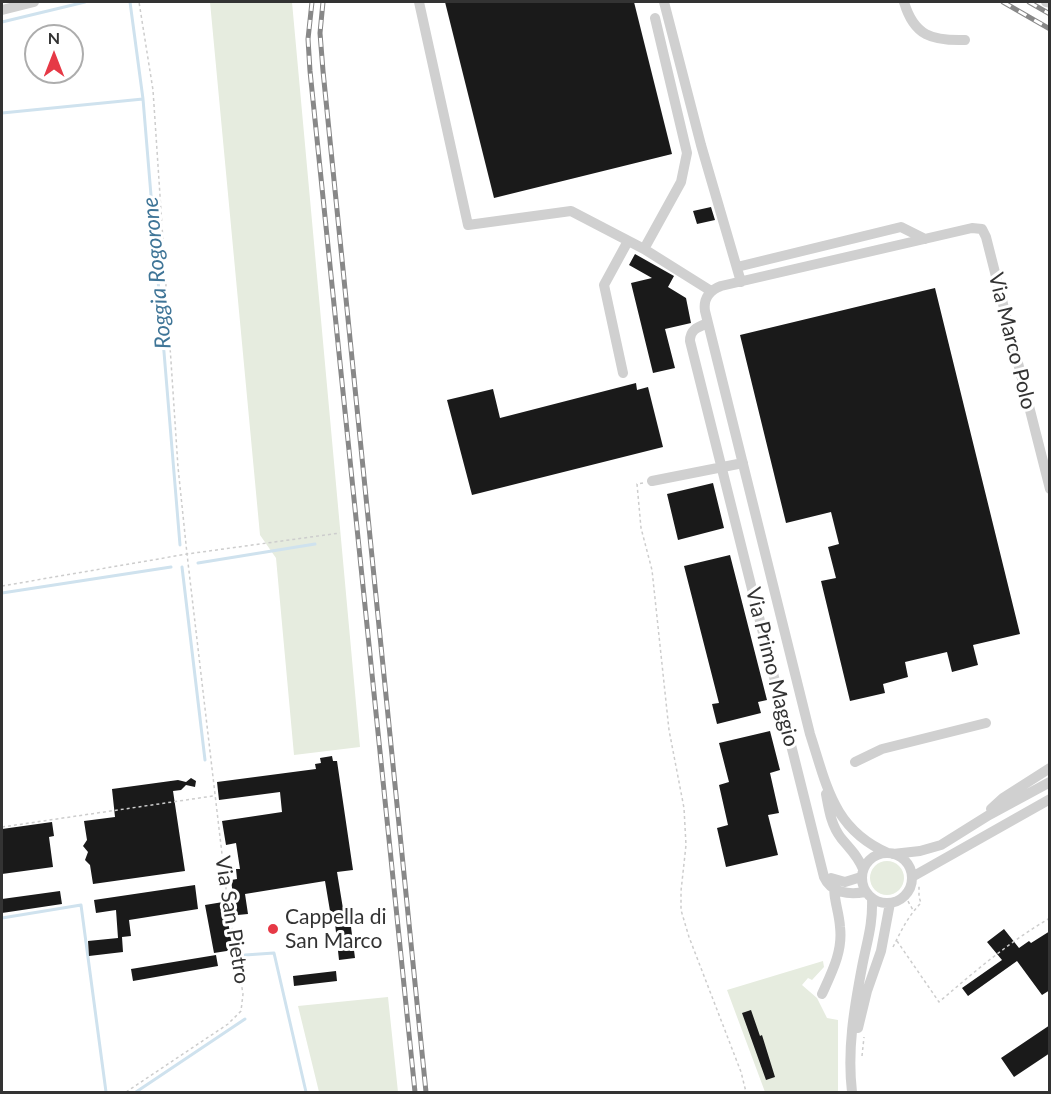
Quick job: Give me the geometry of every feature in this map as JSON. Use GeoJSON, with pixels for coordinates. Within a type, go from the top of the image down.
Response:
{"type":"FeatureCollection","features":[{"type":"Feature","properties":{"kind":"street"},"geometry":{"type":"LineString","coordinates":[[2,10],[34,2]]}},
{"type":"Feature","properties":{"kind":"street"},"geometry":{"type":"LineString","coordinates":[[419,2],[468,225],[571,211],[644,249],[711,291],[721,286],[925,239]]}},
{"type":"Feature","properties":{"kind":"street"},"geometry":{"type":"LineString","coordinates":[[664,2],[701,145],[741,282]]}},
{"type":"Feature","properties":{"kind":"street"},"geometry":{"type":"LineString","coordinates":[[904,2],[909,16],[921,32],[938,40],[965,40]]}},
{"type":"Feature","properties":{"kind":"street"},"geometry":{"type":"LineString","coordinates":[[644,249],[681,182],[687,153],[655,18]]}},
{"type":"Feature","properties":{"kind":"street"},"geometry":{"type":"LineString","coordinates":[[737,267],[901,227],[925,239]]}},
{"type":"Feature","properties":{"kind":"street","name":"Via Marco Polo"},"geometry":{"type":"LineString","coordinates":[[925,239],[972,228],[982,229],[986,237],[1050,489]]}},
{"type":"Feature","properties":{"kind":"street"},"geometry":{"type":"LineString","coordinates":[[623,373],[604,285],[628,241]]}},
{"type":"Feature","properties":{"kind":"street","name":"Via Primo Maggio"},"geometry":{"type":"LineString","coordinates":[[711,291],[704,305],[708,323],[810,734],[824,779],[838,810],[848,825],[866,842],[891,853]]}},
{"type":"Feature","properties":{"kind":"street","name":"Via Primo Maggio"},"geometry":{"type":"LineString","coordinates":[[708,323],[694,329],[690,339],[825,880],[835,885],[841,942],[836,963],[822,994]]}},
{"type":"Feature","properties":{"kind":"street"},"geometry":{"type":"LineString","coordinates":[[652,481],[722,469],[742,463]]}},
{"type":"Feature","properties":{"kind":"street"},"geometry":{"type":"LineString","coordinates":[[855,762],[882,749],[986,723]]}},
{"type":"Feature","properties":{"kind":"street"},"geometry":{"type":"LineString","coordinates":[[979,821],[1003,798],[1050,768]]}},
{"type":"Feature","properties":{"kind":"street","name":"Via Primo Maggio"},"geometry":{"type":"LineString","coordinates":[[824,779],[833,823],[840,837],[856,855],[862,873]]}},
{"type":"Feature","properties":{"kind":"street"},"geometry":{"type":"LineString","coordinates":[[835,885],[862,873],[873,857],[920,851],[937,846],[1050,782]]}},
{"type":"Feature","properties":{"kind":"street"},"geometry":{"type":"LineString","coordinates":[[912,877],[1050,799]]}},
{"type":"Feature","properties":{"kind":"street"},"geometry":{"type":"LineString","coordinates":[[835,885],[843,892],[868,895],[880,903],[897,901],[905,896],[910,888],[912,877],[906,861],[891,853]]}},
{"type":"Feature","properties":{"kind":"street"},"geometry":{"type":"LineString","coordinates":[[854,1092],[850,1062],[851,1035],[861,969],[872,925],[862,873]]}},
{"type":"Feature","properties":{"kind":"street"},"geometry":{"type":"LineString","coordinates":[[854,1092],[859,1024],[868,987],[881,951],[890,903]]}},
{"type":"Feature","properties":{"kind":"path","name":"Via San Pietro"},"geometry":{"type":"LineString","coordinates":[[126,1092],[228,1024],[242,1008],[241,976],[227,897],[214,796],[187,555],[177,455],[153,90],[139,2]]}},
{"type":"Feature","properties":{"kind":"path"},"geometry":{"type":"LineString","coordinates":[[652,481],[637,484],[641,528],[652,570],[669,730],[684,808],[686,844],[681,910],[689,938],[741,1072],[746,1092]]}},
{"type":"Feature","properties":{"kind":"path"},"geometry":{"type":"LineString","coordinates":[[2,586],[187,555],[340,533]]}},
{"type":"Feature","properties":{"kind":"path"},"geometry":{"type":"LineString","coordinates":[[2,827],[214,796]]}},
{"type":"Feature","properties":{"kind":"path"},"geometry":{"type":"LineString","coordinates":[[905,896],[913,911],[896,940],[939,1002],[1026,932],[1050,918]]}},
{"type":"Feature","properties":{"kind":"shaded area"},"geometry":{"type":"Polygon","coordinates":[[[210,2],[292,2],[360,747],[294,755],[276,558],[260,535],[210,2]]]}},
{"type":"Feature","properties":{"kind":"shaded area"},"geometry":{"type":"Polygon","coordinates":[[[887,861],[899,866],[904,878],[899,890],[887,895],[875,890],[870,878],[875,866],[887,861]]]}},
{"type":"Feature","properties":{"kind":"shaded area"},"geometry":{"type":"Polygon","coordinates":[[[823,961],[824,967],[812,980],[808,978],[802,985],[817,998],[827,1018],[838,1020],[838,1092],[765,1092],[727,990],[823,961]]]}},
{"type":"Feature","properties":{"kind":"shaded area"},"geometry":{"type":"Polygon","coordinates":[[[388,997],[398,1092],[319,1092],[298,1006],[388,997]]]}},
{"type":"Feature","properties":{"kind":"building"},"geometry":{"type":"Polygon","coordinates":[[[445,2],[634,2],[672,154],[494,198],[445,2]]]}},
{"type":"Feature","properties":{"kind":"building"},"geometry":{"type":"Polygon","coordinates":[[[711,207],[715,220],[697,224],[693,211],[711,207]]]}},
{"type":"Feature","properties":{"kind":"building"},"geometry":{"type":"Polygon","coordinates":[[[635,254],[674,276],[668,287],[686,298],[691,323],[665,329],[675,368],[653,373],[631,283],[652,278],[629,265],[635,254]]]}},
{"type":"Feature","properties":{"kind":"building"},"geometry":{"type":"Polygon","coordinates":[[[935,288],[1020,634],[973,645],[978,665],[952,672],[947,652],[905,662],[908,677],[883,684],[885,693],[850,701],[821,581],[836,578],[828,547],[839,544],[831,512],[786,523],[740,335],[935,288]]]}},
{"type":"Feature","properties":{"kind":"building"},"geometry":{"type":"Polygon","coordinates":[[[636,383],[637,390],[648,387],[663,447],[472,495],[447,400],[493,389],[500,418],[636,383]]]}},
{"type":"Feature","properties":{"kind":"building"},"geometry":{"type":"Polygon","coordinates":[[[713,483],[724,528],[678,540],[667,494],[713,483]]]}},
{"type":"Feature","properties":{"kind":"building"},"geometry":{"type":"Polygon","coordinates":[[[730,555],[767,700],[758,702],[761,713],[717,724],[712,704],[719,703],[684,566],[730,555]]]}},
{"type":"Feature","properties":{"kind":"building"},"geometry":{"type":"Polygon","coordinates":[[[770,731],[780,770],[770,773],[779,813],[768,815],[778,855],[726,867],[717,828],[728,825],[719,785],[729,782],[719,743],[770,731]]]}},
{"type":"Feature","properties":{"kind":"building"},"geometry":{"type":"Polygon","coordinates":[[[332,756],[333,761],[337,761],[353,870],[337,872],[346,927],[351,927],[355,958],[339,960],[335,923],[332,923],[325,881],[245,894],[248,914],[227,916],[233,950],[214,953],[205,905],[229,901],[229,896],[233,895],[231,880],[237,879],[236,869],[240,869],[236,843],[226,845],[222,821],[282,812],[280,792],[219,800],[217,782],[316,769],[315,764],[321,763],[320,758],[332,756]]]}},
{"type":"Feature","properties":{"kind":"building"},"geometry":{"type":"Polygon","coordinates":[[[191,778],[196,781],[195,787],[186,785],[181,790],[173,791],[185,871],[93,884],[90,865],[85,860],[88,852],[83,846],[87,840],[84,821],[115,817],[112,789],[178,780],[186,782],[191,778]]]}},
{"type":"Feature","properties":{"kind":"building"},"geometry":{"type":"Polygon","coordinates":[[[52,822],[54,836],[49,837],[53,867],[2,874],[2,829],[52,822]]]}},
{"type":"Feature","properties":{"kind":"building"},"geometry":{"type":"Polygon","coordinates":[[[195,885],[198,909],[129,920],[131,936],[122,937],[123,952],[89,956],[88,941],[118,938],[116,910],[96,913],[94,900],[195,885]]]}},
{"type":"Feature","properties":{"kind":"building"},"geometry":{"type":"Polygon","coordinates":[[[60,891],[62,904],[2,913],[2,899],[60,891]]]}},
{"type":"Feature","properties":{"kind":"building"},"geometry":{"type":"Polygon","coordinates":[[[1004,929],[1019,948],[1050,931],[1050,990],[1042,995],[1017,961],[968,996],[962,988],[1002,960],[987,942],[1004,929]]]}},
{"type":"Feature","properties":{"kind":"building"},"geometry":{"type":"Polygon","coordinates":[[[216,955],[218,966],[133,981],[131,969],[216,955]]]}},
{"type":"Feature","properties":{"kind":"building"},"geometry":{"type":"Polygon","coordinates":[[[336,971],[337,981],[294,986],[293,976],[336,971]]]}},
{"type":"Feature","properties":{"kind":"building"},"geometry":{"type":"Polygon","coordinates":[[[751,1010],[760,1036],[762,1035],[775,1077],[766,1080],[742,1013],[751,1010]]]}},
{"type":"Feature","properties":{"kind":"building"},"geometry":{"type":"Polygon","coordinates":[[[1050,1025],[1050,1053],[1014,1077],[1001,1058],[1050,1025]]]}},
{"type":"Feature","properties":{"kind":"waterway"},"geometry":{"type":"LineString","coordinates":[[2,22],[85,2]]}},
{"type":"Feature","properties":{"kind":"waterway","name":"Roggia Rogorone"},"geometry":{"type":"LineString","coordinates":[[130,2],[143,99],[180,545]]}},
{"type":"Feature","properties":{"kind":"waterway"},"geometry":{"type":"LineString","coordinates":[[2,113],[143,99]]}},
{"type":"Feature","properties":{"kind":"waterway"},"geometry":{"type":"LineString","coordinates":[[198,563],[315,544]]}},
{"type":"Feature","properties":{"kind":"waterway"},"geometry":{"type":"LineString","coordinates":[[2,593],[171,567]]}},
{"type":"Feature","properties":{"kind":"waterway","name":"Roggia Rogorone"},"geometry":{"type":"LineString","coordinates":[[182,567],[205,760]]}},
{"type":"Feature","properties":{"kind":"waterway"},"geometry":{"type":"LineString","coordinates":[[2,918],[81,905],[106,1092]]}},
{"type":"Feature","properties":{"kind":"waterway"},"geometry":{"type":"LineString","coordinates":[[245,955],[274,953],[306,1092]]}},
{"type":"Feature","properties":{"kind":"waterway","name":"Roggia Rogorone"},"geometry":{"type":"LineString","coordinates":[[136,1092],[245,1019]]}},
{"type":"Feature","properties":{"kind":"railway"},"geometry":{"type":"LineString","coordinates":[[312,2],[308,39],[310,71],[415,1092]]}},
{"type":"Feature","properties":{"kind":"railway"},"geometry":{"type":"LineString","coordinates":[[323,2],[320,33],[323,71],[426,1092]]}},
{"type":"Feature","properties":{"kind":"railway"},"geometry":{"type":"LineString","coordinates":[[1003,2],[1050,29]]}},
{"type":"Feature","properties":{"kind":"railway"},"geometry":{"type":"LineString","coordinates":[[1029,2],[1050,14]]}},
{"type":"Feature","properties":{"kind":"place","name":"Cappella di San Marco"},"geometry":{"type":"Point","coordinates":[273,929]}}]}
